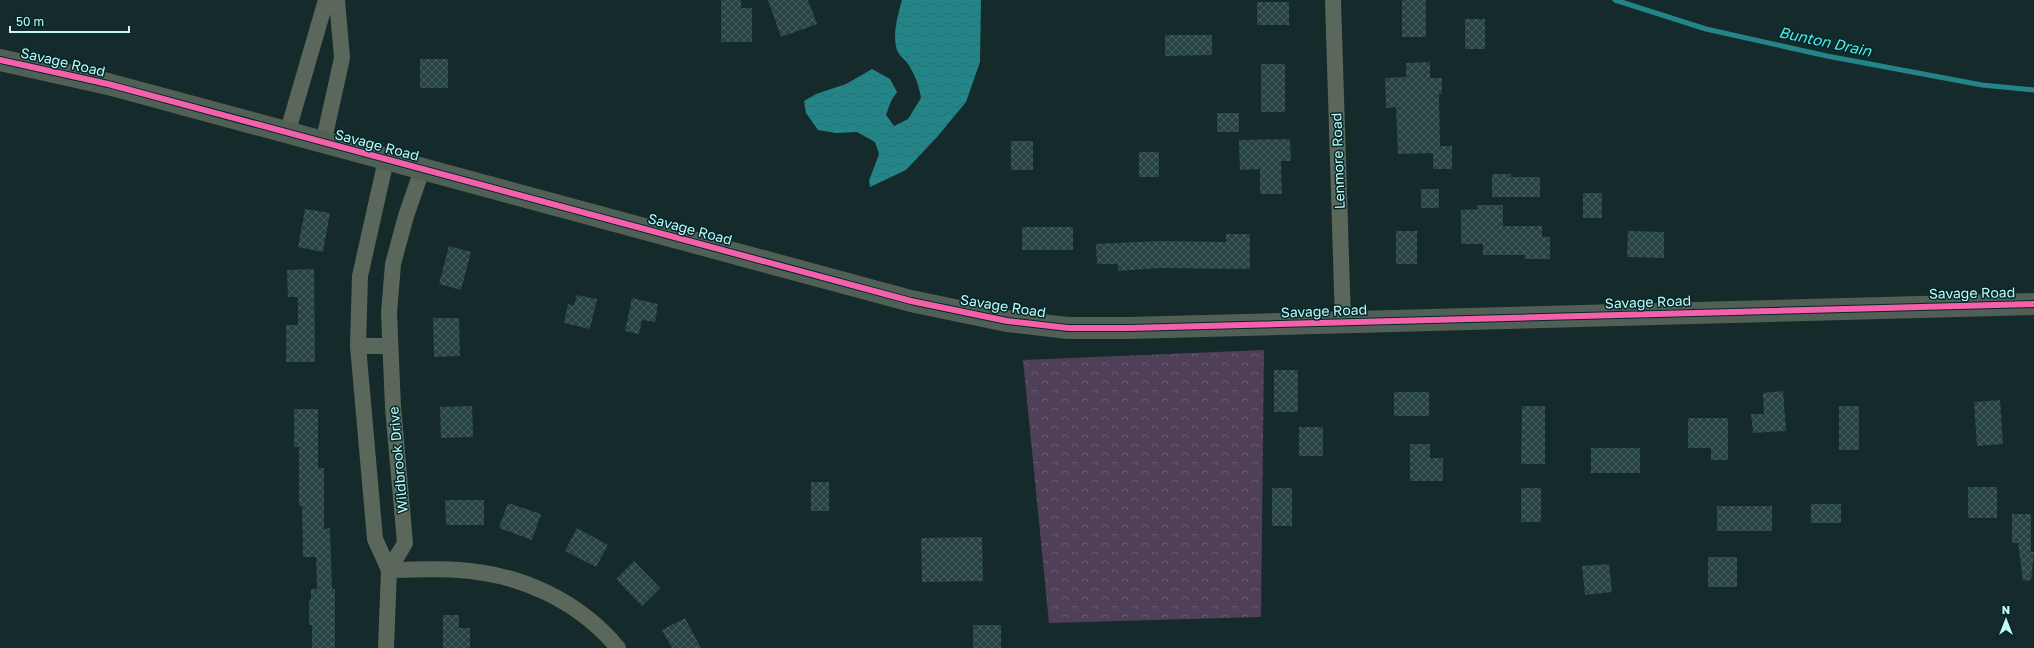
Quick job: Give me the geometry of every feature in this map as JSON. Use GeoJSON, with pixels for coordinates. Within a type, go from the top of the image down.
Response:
{"type":"FeatureCollection","features":[{"type":"Feature","properties":{"kind":"street"},"geometry":{"type":"LineString","coordinates":[[288,134],[326,0]]}},
{"type":"Feature","properties":{"kind":"street"},"geometry":{"type":"LineString","coordinates":[[323,144],[342,58],[337,0]]}},
{"type":"Feature","properties":{"kind":"street","name":"Lenmore Road"},"geometry":{"type":"LineString","coordinates":[[1333,0],[1343,322]]}},
{"type":"Feature","properties":{"kind":"street","name":"Savage Road"},"geometry":{"type":"LineString","coordinates":[[0,60],[108,84],[323,144],[911,301],[1007,321],[1068,328],[2034,304]]}},
{"type":"Feature","properties":{"kind":"street","name":"Wildbrook Drive"},"geometry":{"type":"LineString","coordinates":[[386,160],[360,276],[358,346],[375,539],[389,570],[386,648]]}},
{"type":"Feature","properties":{"kind":"street","name":"Wildbrook Drive"},"geometry":{"type":"LineString","coordinates":[[389,570],[405,543],[389,346],[389,313],[393,264],[406,216],[422,170]]}},
{"type":"Feature","properties":{"kind":"street"},"geometry":{"type":"LineString","coordinates":[[358,346],[389,346]]}},
{"type":"Feature","properties":{"kind":"street"},"geometry":{"type":"LineString","coordinates":[[389,570],[457,569],[487,573],[517,580],[558,598],[577,610],[595,624],[618,648]]}},
{"type":"Feature","properties":{"kind":"green space"},"geometry":{"type":"Polygon","coordinates":[[[1264,350],[1261,617],[1049,623],[1023,360],[1264,350]]]}},
{"type":"Feature","properties":{"kind":"water"},"geometry":{"type":"Polygon","coordinates":[[[902,0],[981,0],[980,62],[966,102],[937,137],[906,170],[870,187],[869,181],[879,154],[875,142],[857,132],[836,133],[818,130],[806,113],[804,101],[816,94],[846,84],[872,69],[890,79],[897,92],[891,101],[886,115],[894,126],[908,119],[921,98],[915,76],[908,64],[898,52],[896,46],[896,29],[902,0]]]}},
{"type":"Feature","properties":{"kind":"building"},"geometry":{"type":"Polygon","coordinates":[[[721,0],[741,0],[741,8],[752,8],[752,42],[721,42],[721,0]]]}},
{"type":"Feature","properties":{"kind":"building"},"geometry":{"type":"Polygon","coordinates":[[[768,0],[808,0],[817,24],[781,37],[768,0]]]}},
{"type":"Feature","properties":{"kind":"building"},"geometry":{"type":"Polygon","coordinates":[[[1402,0],[1426,0],[1426,37],[1402,37],[1402,0]]]}},
{"type":"Feature","properties":{"kind":"building"},"geometry":{"type":"Polygon","coordinates":[[[1257,2],[1289,2],[1289,25],[1257,25],[1257,2]]]}},
{"type":"Feature","properties":{"kind":"building"},"geometry":{"type":"Polygon","coordinates":[[[1465,19],[1485,19],[1485,49],[1465,49],[1465,19]]]}},
{"type":"Feature","properties":{"kind":"building"},"geometry":{"type":"Polygon","coordinates":[[[1165,35],[1212,35],[1212,55],[1165,56],[1165,35]]]}},
{"type":"Feature","properties":{"kind":"building"},"geometry":{"type":"Polygon","coordinates":[[[420,59],[448,59],[448,88],[420,88],[420,59]]]}},
{"type":"Feature","properties":{"kind":"building"},"geometry":{"type":"Polygon","coordinates":[[[1430,62],[1430,78],[1442,78],[1442,94],[1439,94],[1440,146],[1452,146],[1452,169],[1433,169],[1433,153],[1398,154],[1396,107],[1386,108],[1385,78],[1406,77],[1406,63],[1430,62]]]}},
{"type":"Feature","properties":{"kind":"building"},"geometry":{"type":"Polygon","coordinates":[[[1261,64],[1285,64],[1285,112],[1261,112],[1261,64]]]}},
{"type":"Feature","properties":{"kind":"building"},"geometry":{"type":"Polygon","coordinates":[[[1217,113],[1239,113],[1239,132],[1217,132],[1217,113]]]}},
{"type":"Feature","properties":{"kind":"building"},"geometry":{"type":"Polygon","coordinates":[[[1290,139],[1291,161],[1281,161],[1282,194],[1260,194],[1260,169],[1240,170],[1239,140],[1290,139]]]}},
{"type":"Feature","properties":{"kind":"building"},"geometry":{"type":"Polygon","coordinates":[[[1011,141],[1033,141],[1033,170],[1011,170],[1011,141]]]}},
{"type":"Feature","properties":{"kind":"building"},"geometry":{"type":"Polygon","coordinates":[[[1139,152],[1159,152],[1159,177],[1139,177],[1139,152]]]}},
{"type":"Feature","properties":{"kind":"building"},"geometry":{"type":"Polygon","coordinates":[[[1492,174],[1511,174],[1511,177],[1540,177],[1540,197],[1492,197],[1492,174]]]}},
{"type":"Feature","properties":{"kind":"building"},"geometry":{"type":"Polygon","coordinates":[[[1421,189],[1439,189],[1439,208],[1421,208],[1421,189]]]}},
{"type":"Feature","properties":{"kind":"building"},"geometry":{"type":"Polygon","coordinates":[[[1583,193],[1602,193],[1602,218],[1583,218],[1583,193]]]}},
{"type":"Feature","properties":{"kind":"building"},"geometry":{"type":"Polygon","coordinates":[[[1477,205],[1503,205],[1503,226],[1542,226],[1542,237],[1550,237],[1550,259],[1525,259],[1525,255],[1483,255],[1483,244],[1461,244],[1461,210],[1478,209],[1477,205]]]}},
{"type":"Feature","properties":{"kind":"building"},"geometry":{"type":"Polygon","coordinates":[[[305,209],[330,213],[323,252],[298,247],[305,209]]]}},
{"type":"Feature","properties":{"kind":"building"},"geometry":{"type":"Polygon","coordinates":[[[1022,227],[1073,227],[1073,250],[1022,250],[1022,227]]]}},
{"type":"Feature","properties":{"kind":"building"},"geometry":{"type":"Polygon","coordinates":[[[1396,231],[1417,231],[1417,264],[1396,264],[1396,231]]]}},
{"type":"Feature","properties":{"kind":"building"},"geometry":{"type":"Polygon","coordinates":[[[1628,231],[1664,232],[1664,258],[1627,257],[1628,231]]]}},
{"type":"Feature","properties":{"kind":"building"},"geometry":{"type":"Polygon","coordinates":[[[1226,234],[1250,234],[1250,269],[1160,268],[1118,271],[1118,264],[1097,264],[1096,244],[1159,241],[1226,242],[1226,234]]]}},
{"type":"Feature","properties":{"kind":"building"},"geometry":{"type":"Polygon","coordinates":[[[449,246],[471,252],[461,290],[439,284],[449,246]]]}},
{"type":"Feature","properties":{"kind":"building"},"geometry":{"type":"Polygon","coordinates":[[[314,269],[315,362],[286,362],[286,325],[298,325],[298,297],[288,297],[287,270],[314,269]]]}},
{"type":"Feature","properties":{"kind":"building"},"geometry":{"type":"Polygon","coordinates":[[[577,295],[597,299],[590,329],[564,323],[568,304],[574,306],[577,295]]]}},
{"type":"Feature","properties":{"kind":"building"},"geometry":{"type":"Polygon","coordinates":[[[632,298],[658,304],[655,322],[642,320],[639,334],[625,331],[632,298]]]}},
{"type":"Feature","properties":{"kind":"building"},"geometry":{"type":"Polygon","coordinates":[[[433,318],[459,318],[460,356],[434,357],[433,318]]]}},
{"type":"Feature","properties":{"kind":"building"},"geometry":{"type":"Polygon","coordinates":[[[1274,370],[1298,370],[1298,412],[1274,412],[1274,370]]]}},
{"type":"Feature","properties":{"kind":"building"},"geometry":{"type":"Polygon","coordinates":[[[1783,391],[1786,431],[1753,433],[1751,414],[1764,414],[1763,393],[1783,391]]]}},
{"type":"Feature","properties":{"kind":"building"},"geometry":{"type":"Polygon","coordinates":[[[1394,392],[1429,392],[1429,416],[1394,416],[1394,392]]]}},
{"type":"Feature","properties":{"kind":"building"},"geometry":{"type":"Polygon","coordinates":[[[2000,400],[2003,444],[1977,446],[1974,402],[2000,400]]]}},
{"type":"Feature","properties":{"kind":"building"},"geometry":{"type":"Polygon","coordinates":[[[472,406],[473,437],[441,438],[440,407],[472,406]]]}},
{"type":"Feature","properties":{"kind":"building"},"geometry":{"type":"Polygon","coordinates":[[[1522,406],[1545,406],[1545,464],[1521,464],[1522,406]]]}},
{"type":"Feature","properties":{"kind":"building"},"geometry":{"type":"Polygon","coordinates":[[[1839,406],[1859,406],[1859,450],[1839,450],[1839,406]]]}},
{"type":"Feature","properties":{"kind":"building"},"geometry":{"type":"Polygon","coordinates":[[[294,409],[318,409],[318,468],[324,468],[324,529],[330,528],[332,589],[335,589],[335,648],[312,648],[312,625],[309,625],[309,600],[311,600],[311,589],[317,589],[316,557],[303,557],[302,506],[299,506],[299,447],[294,447],[294,409]]]}},
{"type":"Feature","properties":{"kind":"building"},"geometry":{"type":"Polygon","coordinates":[[[1688,418],[1728,418],[1728,460],[1711,460],[1711,448],[1688,448],[1688,418]]]}},
{"type":"Feature","properties":{"kind":"building"},"geometry":{"type":"Polygon","coordinates":[[[1299,427],[1323,427],[1323,456],[1299,456],[1299,427]]]}},
{"type":"Feature","properties":{"kind":"building"},"geometry":{"type":"Polygon","coordinates":[[[1410,444],[1430,444],[1430,458],[1443,458],[1443,481],[1410,481],[1410,444]]]}},
{"type":"Feature","properties":{"kind":"building"},"geometry":{"type":"Polygon","coordinates":[[[1591,448],[1640,448],[1640,473],[1591,473],[1591,448]]]}},
{"type":"Feature","properties":{"kind":"building"},"geometry":{"type":"Polygon","coordinates":[[[811,482],[829,482],[829,511],[811,511],[811,482]]]}},
{"type":"Feature","properties":{"kind":"building"},"geometry":{"type":"Polygon","coordinates":[[[1968,487],[1997,487],[1997,518],[1968,518],[1968,487]]]}},
{"type":"Feature","properties":{"kind":"building"},"geometry":{"type":"Polygon","coordinates":[[[1272,488],[1292,488],[1292,526],[1272,526],[1272,488]]]}},
{"type":"Feature","properties":{"kind":"building"},"geometry":{"type":"Polygon","coordinates":[[[1521,488],[1541,488],[1541,522],[1521,522],[1521,488]]]}},
{"type":"Feature","properties":{"kind":"building"},"geometry":{"type":"Polygon","coordinates":[[[445,500],[484,500],[484,525],[446,525],[445,500]]]}},
{"type":"Feature","properties":{"kind":"building"},"geometry":{"type":"Polygon","coordinates":[[[508,503],[541,514],[532,540],[499,528],[508,503]]]}},
{"type":"Feature","properties":{"kind":"building"},"geometry":{"type":"Polygon","coordinates":[[[1811,504],[1841,504],[1841,523],[1811,523],[1811,504]]]}},
{"type":"Feature","properties":{"kind":"building"},"geometry":{"type":"Polygon","coordinates":[[[1717,506],[1772,506],[1772,531],[1717,531],[1717,506]]]}},
{"type":"Feature","properties":{"kind":"building"},"geometry":{"type":"Polygon","coordinates":[[[2012,514],[2031,514],[2031,552],[2034,552],[2031,580],[2023,581],[2018,543],[2012,543],[2012,514]]]}},
{"type":"Feature","properties":{"kind":"building"},"geometry":{"type":"Polygon","coordinates":[[[577,528],[608,545],[596,567],[565,551],[577,528]]]}},
{"type":"Feature","properties":{"kind":"building"},"geometry":{"type":"Polygon","coordinates":[[[982,537],[983,581],[922,582],[921,538],[982,537]]]}},
{"type":"Feature","properties":{"kind":"building"},"geometry":{"type":"Polygon","coordinates":[[[1708,557],[1737,557],[1737,587],[1708,587],[1708,557]]]}},
{"type":"Feature","properties":{"kind":"building"},"geometry":{"type":"Polygon","coordinates":[[[634,561],[660,588],[642,606],[616,579],[634,561]]]}},
{"type":"Feature","properties":{"kind":"building"},"geometry":{"type":"Polygon","coordinates":[[[1609,564],[1612,592],[1585,595],[1582,566],[1609,564]]]}},
{"type":"Feature","properties":{"kind":"building"},"geometry":{"type":"Polygon","coordinates":[[[443,615],[459,615],[459,628],[470,628],[470,648],[443,648],[443,615]]]}},
{"type":"Feature","properties":{"kind":"building"},"geometry":{"type":"Polygon","coordinates":[[[685,618],[701,648],[672,648],[662,630],[685,618]]]}},
{"type":"Feature","properties":{"kind":"building"},"geometry":{"type":"Polygon","coordinates":[[[973,625],[1001,625],[1001,648],[973,648],[973,625]]]}},
{"type":"Feature","properties":{"kind":"waterway","name":"Bunton Drain"},"geometry":{"type":"LineString","coordinates":[[1615,0],[1706,29],[1827,56],[1982,85],[2034,90]]}},
{"type":"Feature","properties":{"kind":"cycle path"},"geometry":{"type":"LineString","coordinates":[[0,60],[108,84],[911,301],[1007,321],[1068,328],[1129,328],[2034,304]]}}]}
